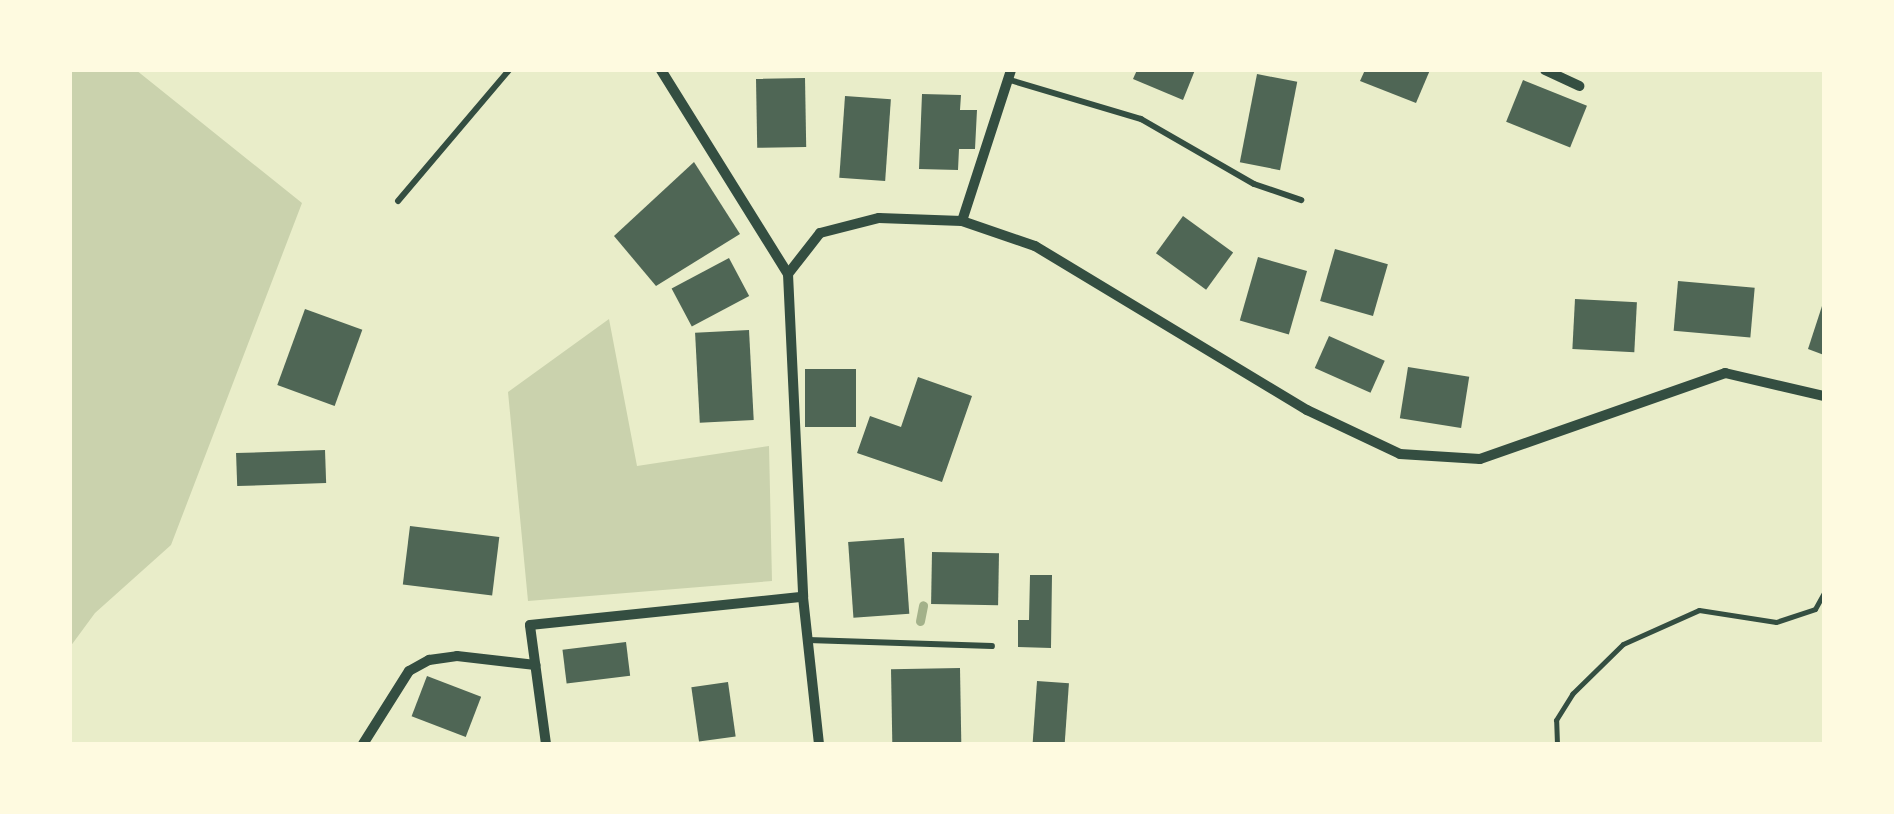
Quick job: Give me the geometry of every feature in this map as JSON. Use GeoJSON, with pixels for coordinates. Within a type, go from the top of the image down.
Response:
{"type":"FeatureCollection","features":[{"type":"Feature","properties":{"kind":"street"},"geometry":{"type":"LineString","coordinates":[[661,70],[788,274],[803,597],[819,744]]}},
{"type":"Feature","properties":{"kind":"street"},"geometry":{"type":"LineString","coordinates":[[1545,70],[1580,86]]}},
{"type":"Feature","properties":{"kind":"street"},"geometry":{"type":"LineString","coordinates":[[962,221],[1011,75]]}},
{"type":"Feature","properties":{"kind":"street"},"geometry":{"type":"LineString","coordinates":[[788,274],[820,234],[879,218],[962,221],[1036,246],[1306,410],[1400,454],[1480,459],[1725,373],[1824,396]]}},
{"type":"Feature","properties":{"kind":"street"},"geometry":{"type":"LineString","coordinates":[[546,744],[530,625],[803,597]]}},
{"type":"Feature","properties":{"kind":"street"},"geometry":{"type":"LineString","coordinates":[[364,744],[409,671],[428,660],[457,656],[535,665]]}},
{"type":"Feature","properties":{"kind":"lane"},"geometry":{"type":"LineString","coordinates":[[398,201],[510,70]]}},
{"type":"Feature","properties":{"kind":"lane"},"geometry":{"type":"LineString","coordinates":[[1011,75],[1141,118],[1254,184],[1301,200]]}},
{"type":"Feature","properties":{"kind":"lane"},"geometry":{"type":"LineString","coordinates":[[808,640],[992,646]]}},
{"type":"Feature","properties":{"kind":"path"},"geometry":{"type":"LineString","coordinates":[[1557,744],[1556,720],[1572,694],[1623,644],[1699,610],[1776,622],[1816,608],[1824,594]]}},
{"type":"Feature","properties":{"kind":"green space"},"geometry":{"type":"Polygon","coordinates":[[[70,70],[136,70],[302,203],[171,545],[95,613],[70,647],[70,70]]]}},
{"type":"Feature","properties":{"kind":"green space"},"geometry":{"type":"Polygon","coordinates":[[[609,319],[637,466],[769,446],[772,581],[528,601],[508,392],[609,319]]]}},
{"type":"Feature","properties":{"kind":"building"},"geometry":{"type":"Polygon","coordinates":[[[1137,70],[1195,70],[1183,100],[1133,79],[1137,70]]]}},
{"type":"Feature","properties":{"kind":"building"},"geometry":{"type":"Polygon","coordinates":[[[1365,70],[1430,70],[1416,103],[1360,81],[1365,70]]]}},
{"type":"Feature","properties":{"kind":"building"},"geometry":{"type":"Polygon","coordinates":[[[1257,74],[1297,82],[1280,170],[1240,162],[1257,74]]]}},
{"type":"Feature","properties":{"kind":"building"},"geometry":{"type":"Polygon","coordinates":[[[805,78],[806,147],[757,148],[756,79],[805,78]]]}},
{"type":"Feature","properties":{"kind":"building"},"geometry":{"type":"Polygon","coordinates":[[[1523,80],[1587,106],[1570,148],[1506,122],[1523,80]]]}},
{"type":"Feature","properties":{"kind":"building"},"geometry":{"type":"Polygon","coordinates":[[[922,94],[961,95],[960,110],[977,110],[975,149],[959,149],[958,170],[919,169],[922,94]]]}},
{"type":"Feature","properties":{"kind":"building"},"geometry":{"type":"Polygon","coordinates":[[[845,96],[891,99],[885,181],[839,178],[845,96]]]}},
{"type":"Feature","properties":{"kind":"building"},"geometry":{"type":"Polygon","coordinates":[[[694,162],[740,234],[656,286],[614,236],[694,162]]]}},
{"type":"Feature","properties":{"kind":"building"},"geometry":{"type":"Polygon","coordinates":[[[1183,216],[1233,252],[1206,290],[1156,253],[1183,216]]]}},
{"type":"Feature","properties":{"kind":"building"},"geometry":{"type":"Polygon","coordinates":[[[1335,249],[1388,264],[1373,316],[1320,301],[1335,249]]]}},
{"type":"Feature","properties":{"kind":"building"},"geometry":{"type":"Polygon","coordinates":[[[1258,257],[1307,271],[1289,335],[1240,320],[1258,257]]]}},
{"type":"Feature","properties":{"kind":"building"},"geometry":{"type":"Polygon","coordinates":[[[729,258],[749,296],[692,326],[672,289],[729,258]]]}},
{"type":"Feature","properties":{"kind":"building"},"geometry":{"type":"Polygon","coordinates":[[[1678,281],[1755,288],[1750,338],[1674,331],[1678,281]]]}},
{"type":"Feature","properties":{"kind":"building"},"geometry":{"type":"Polygon","coordinates":[[[1575,299],[1637,302],[1634,352],[1572,349],[1575,299]]]}},
{"type":"Feature","properties":{"kind":"building"},"geometry":{"type":"Polygon","coordinates":[[[1824,303],[1824,355],[1808,349],[1824,303]]]}},
{"type":"Feature","properties":{"kind":"building"},"geometry":{"type":"Polygon","coordinates":[[[305,309],[362,330],[335,406],[277,385],[305,309]]]}},
{"type":"Feature","properties":{"kind":"building"},"geometry":{"type":"Polygon","coordinates":[[[749,330],[754,420],[700,423],[695,333],[749,330]]]}},
{"type":"Feature","properties":{"kind":"building"},"geometry":{"type":"Polygon","coordinates":[[[1329,336],[1385,361],[1370,393],[1315,368],[1329,336]]]}},
{"type":"Feature","properties":{"kind":"building"},"geometry":{"type":"Polygon","coordinates":[[[1408,367],[1469,377],[1461,428],[1400,418],[1408,367]]]}},
{"type":"Feature","properties":{"kind":"building"},"geometry":{"type":"Polygon","coordinates":[[[805,369],[856,369],[856,427],[805,427],[805,369]]]}},
{"type":"Feature","properties":{"kind":"building"},"geometry":{"type":"Polygon","coordinates":[[[918,377],[972,396],[942,482],[857,453],[870,416],[901,427],[918,377]]]}},
{"type":"Feature","properties":{"kind":"building"},"geometry":{"type":"Polygon","coordinates":[[[325,450],[326,483],[237,486],[236,453],[325,450]]]}},
{"type":"Feature","properties":{"kind":"building"},"geometry":{"type":"Polygon","coordinates":[[[410,526],[499,537],[492,596],[403,585],[410,526]]]}},
{"type":"Feature","properties":{"kind":"building"},"geometry":{"type":"Polygon","coordinates":[[[904,538],[909,614],[853,618],[848,542],[904,538]]]}},
{"type":"Feature","properties":{"kind":"building"},"geometry":{"type":"Polygon","coordinates":[[[932,552],[999,553],[998,605],[931,604],[932,552]]]}},
{"type":"Feature","properties":{"kind":"building"},"geometry":{"type":"Polygon","coordinates":[[[1030,575],[1052,575],[1051,648],[1018,647],[1018,620],[1029,620],[1030,575]]]}},
{"type":"Feature","properties":{"kind":"building"},"geometry":{"type":"Polygon","coordinates":[[[626,642],[630,676],[567,684],[562,650],[626,642]]]}},
{"type":"Feature","properties":{"kind":"building"},"geometry":{"type":"Polygon","coordinates":[[[960,668],[961,744],[892,744],[891,669],[960,668]]]}},
{"type":"Feature","properties":{"kind":"building"},"geometry":{"type":"Polygon","coordinates":[[[427,676],[481,697],[466,737],[412,716],[427,676]]]}},
{"type":"Feature","properties":{"kind":"building"},"geometry":{"type":"Polygon","coordinates":[[[1037,681],[1069,683],[1065,744],[1033,744],[1037,681]]]}},
{"type":"Feature","properties":{"kind":"building"},"geometry":{"type":"Polygon","coordinates":[[[728,682],[736,736],[699,742],[691,687],[728,682]]]}},
{"type":"Feature","properties":{"kind":"waterway"},"geometry":{"type":"LineString","coordinates":[[920,621],[923,605]]}}]}
